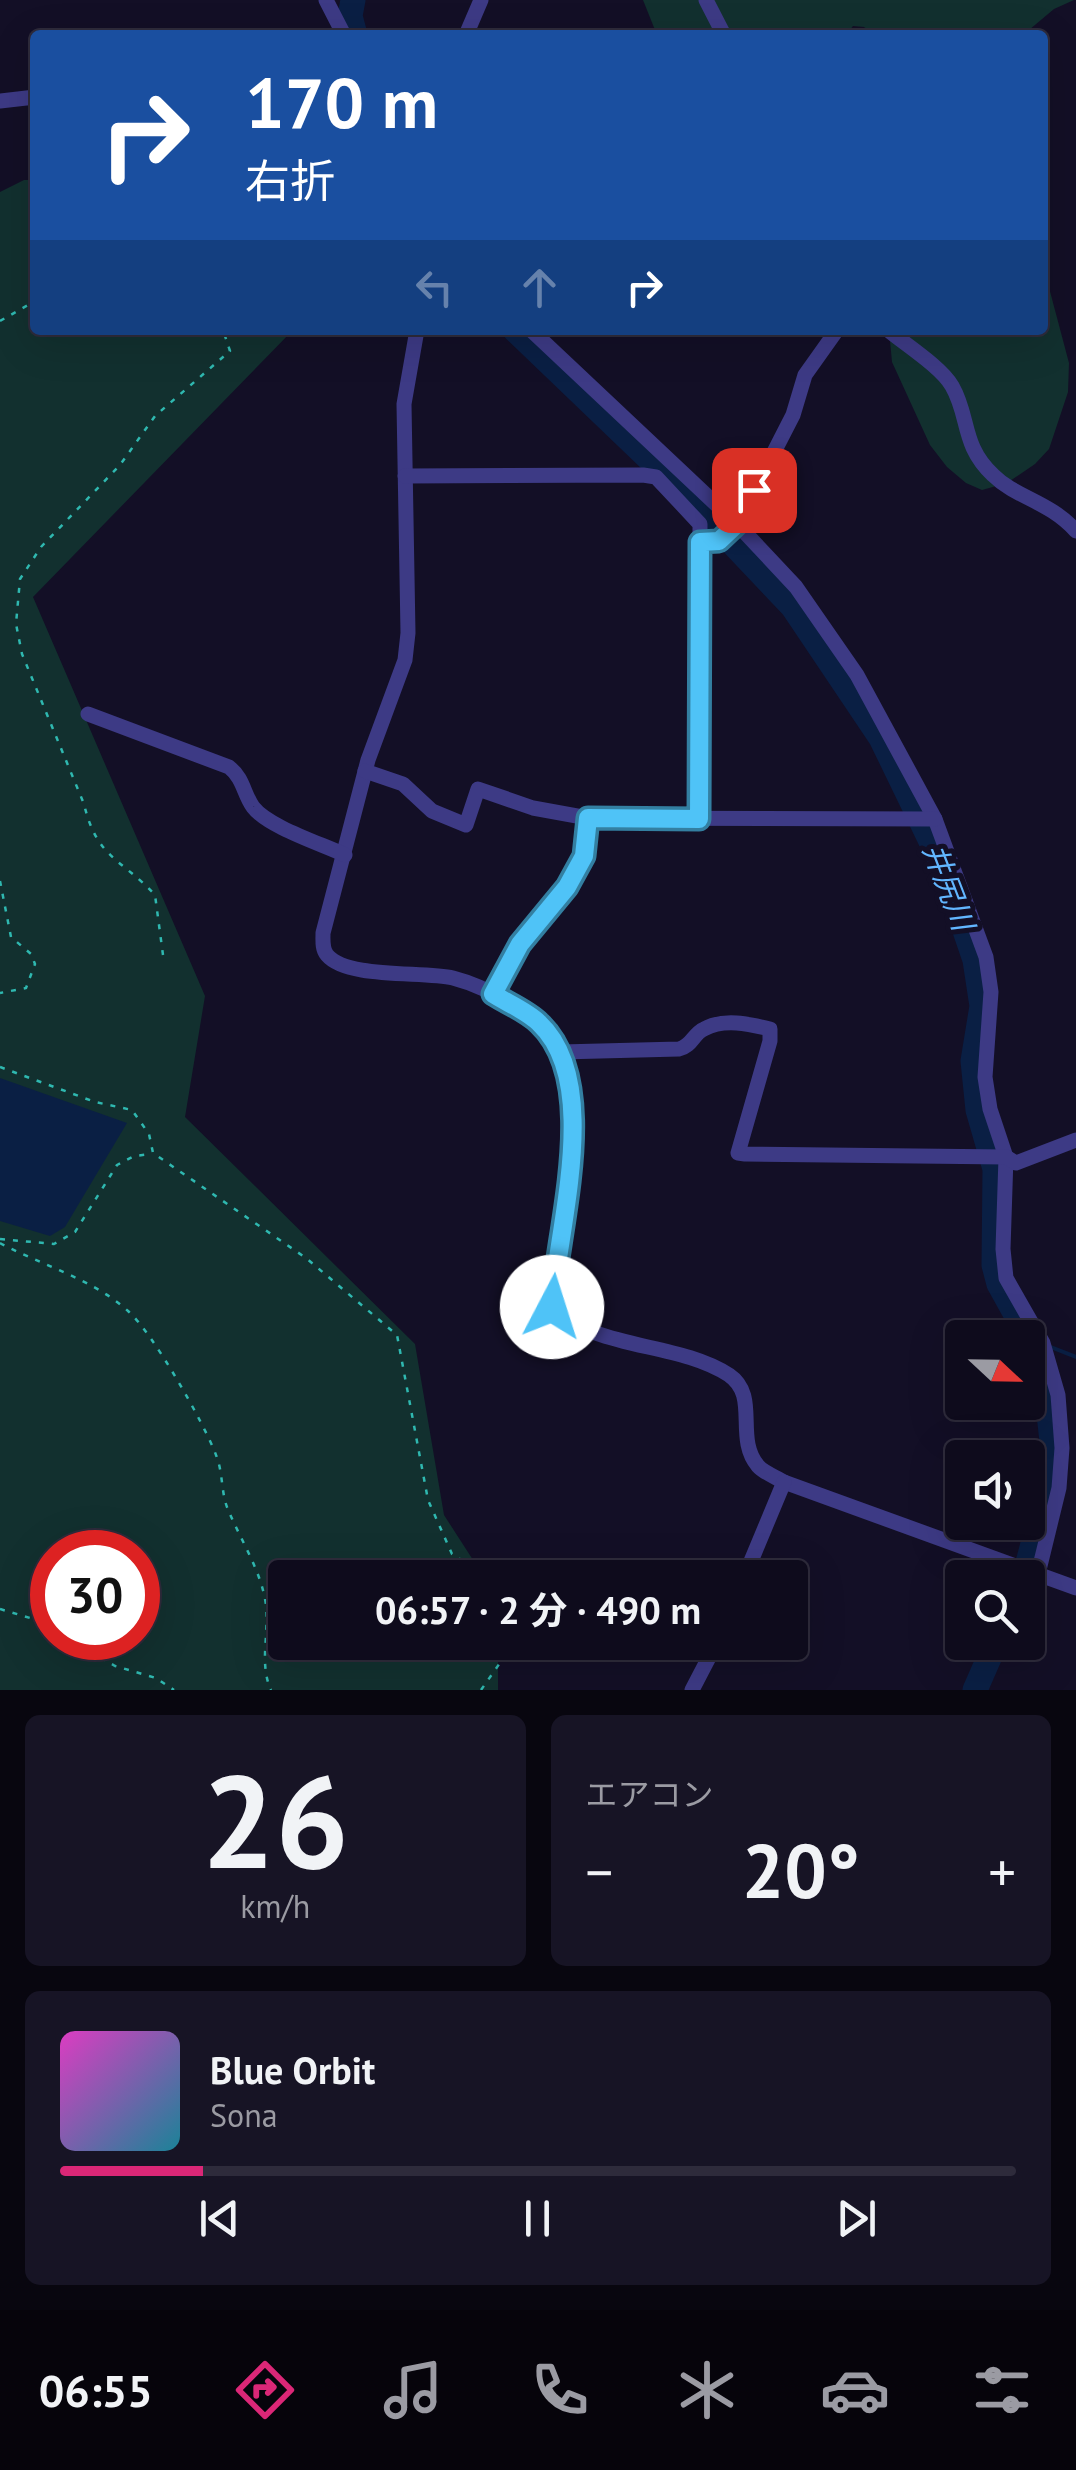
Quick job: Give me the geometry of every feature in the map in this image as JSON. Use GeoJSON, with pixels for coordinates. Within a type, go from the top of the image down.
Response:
{"type":"FeatureCollection","features":[{"type":"Feature","properties":{"kind":"street"},"geometry":{"type":"LineString","coordinates":[[326,0],[341,30]]}},
{"type":"Feature","properties":{"kind":"street"},"geometry":{"type":"LineString","coordinates":[[468,30],[481,0]]}},
{"type":"Feature","properties":{"kind":"street"},"geometry":{"type":"LineString","coordinates":[[706,0],[721,30]]}},
{"type":"Feature","properties":{"kind":"street"},"geometry":{"type":"LineString","coordinates":[[0,101],[30,98]]}},
{"type":"Feature","properties":{"kind":"street"},"geometry":{"type":"LineString","coordinates":[[415,335],[404,404],[408,634],[404,660],[365,771],[323,933],[323,948],[328,957],[344,966],[452,978],[493,994],[538,1022],[561,1052],[571,1098],[572,1143],[552,1307],[562,1317],[612,1337],[696,1357],[733,1378],[745,1392],[746,1444],[758,1467],[784,1482],[1000,1560]]}},
{"type":"Feature","properties":{"kind":"street"},"geometry":{"type":"LineString","coordinates":[[536,335],[737,524],[796,587],[858,676],[935,819],[986,957],[991,992],[985,1077],[990,1109],[1006,1157],[1006,1278],[1043,1342],[1058,1395],[1062,1448],[1059,1488],[1034,1560]]}},
{"type":"Feature","properties":{"kind":"street"},"geometry":{"type":"LineString","coordinates":[[700,542],[719,541],[737,524],[793,415],[805,375],[833,335]]}},
{"type":"Feature","properties":{"kind":"street"},"geometry":{"type":"LineString","coordinates":[[894,335],[950,381],[958,397],[968,442],[994,477],[1059,512],[1076,531]]}},
{"type":"Feature","properties":{"kind":"street"},"geometry":{"type":"LineString","coordinates":[[406,476],[656,478],[700,524],[699,819]]}},
{"type":"Feature","properties":{"kind":"street"},"geometry":{"type":"LineString","coordinates":[[88,714],[229,767],[240,776],[254,808],[272,822],[345,854]]}},
{"type":"Feature","properties":{"kind":"street"},"geometry":{"type":"LineString","coordinates":[[365,771],[402,784],[432,811],[466,825],[478,789],[533,808],[588,818],[935,819]]}},
{"type":"Feature","properties":{"kind":"street"},"geometry":{"type":"LineString","coordinates":[[493,994],[520,944],[567,887],[584,856],[588,818]]}},
{"type":"Feature","properties":{"kind":"street"},"geometry":{"type":"LineString","coordinates":[[561,1052],[679,1050],[688,1047],[701,1029],[726,1022],[770,1029],[738,1153],[1006,1157],[1016,1163],[1076,1140]]}},
{"type":"Feature","properties":{"kind":"street"},"geometry":{"type":"LineString","coordinates":[[752,1560],[784,1482]]}},
{"type":"Feature","properties":{"kind":"street"},"geometry":{"type":"LineString","coordinates":[[1045,1577],[1076,1588]]}},
{"type":"Feature","properties":{"kind":"street"},"geometry":{"type":"LineString","coordinates":[[692,1690],[708,1660]]}},
{"type":"Feature","properties":{"kind":"path"},"geometry":{"type":"LineString","coordinates":[[0,321],[30,304]]}},
{"type":"Feature","properties":{"kind":"path"},"geometry":{"type":"LineString","coordinates":[[163,955],[154,895],[103,851],[89,825],[84,804],[22,654],[17,606],[20,579],[41,547],[120,465],[155,416],[230,351],[225,335]]}},
{"type":"Feature","properties":{"kind":"path"},"geometry":{"type":"LineString","coordinates":[[0,881],[11,938],[31,954],[35,964],[26,988],[0,993]]}},
{"type":"Feature","properties":{"kind":"path"},"geometry":{"type":"LineString","coordinates":[[0,1067],[95,1102],[132,1110],[149,1134],[153,1154]]}},
{"type":"Feature","properties":{"kind":"path"},"geometry":{"type":"LineString","coordinates":[[0,1241],[54,1244],[74,1232],[118,1165],[134,1156],[153,1154],[306,1258],[397,1336],[428,1500],[452,1554],[462,1560]]}},
{"type":"Feature","properties":{"kind":"path"},"geometry":{"type":"LineString","coordinates":[[0,1241],[128,1310],[162,1358],[215,1452],[224,1480],[225,1502],[260,1582],[266,1601],[265,1676],[271,1690]]}},
{"type":"Feature","properties":{"kind":"path"},"geometry":{"type":"LineString","coordinates":[[0,1609],[30,1618]]}},
{"type":"Feature","properties":{"kind":"path"},"geometry":{"type":"LineString","coordinates":[[105,1660],[156,1678],[174,1690]]}},
{"type":"Feature","properties":{"kind":"path"},"geometry":{"type":"LineString","coordinates":[[481,1690],[502,1660]]}},
{"type":"Feature","properties":{"kind":"green space"},"geometry":{"type":"Polygon","coordinates":[[[643,0],[1074,0],[1054,9],[1029,30],[868,30],[853,26],[850,30],[655,30],[643,0]]]}},
{"type":"Feature","properties":{"kind":"green space"},"geometry":{"type":"Polygon","coordinates":[[[24,180],[30,180],[30,335],[288,335],[33,597],[205,996],[185,1117],[415,1344],[444,1515],[473,1560],[268,1560],[268,1660],[498,1660],[498,1690],[0,1690],[0,192],[24,180]]]}},
{"type":"Feature","properties":{"kind":"green space"},"geometry":{"type":"Polygon","coordinates":[[[1048,284],[1069,363],[1068,392],[1049,449],[1007,483],[982,490],[966,483],[930,445],[892,362],[889,335],[1048,335],[1048,284]]]}},
{"type":"Feature","properties":{"kind":"water"},"geometry":{"type":"Polygon","coordinates":[[[0,1078],[127,1123],[65,1227],[50,1236],[0,1221],[0,1078]]]}},
{"type":"Feature","properties":{"kind":"waterway","name":"井尻川"},"geometry":{"type":"LineString","coordinates":[[353,0],[350,16],[354,30]]}},
{"type":"Feature","properties":{"kind":"waterway","name":"井尻川"},"geometry":{"type":"LineString","coordinates":[[520,335],[685,493],[793,607],[881,738],[943,866],[975,960],[982,1006],[973,1061],[978,1110],[995,1169],[994,1265],[999,1284],[1029,1338],[1047,1396],[1053,1450],[1029,1560]]}},
{"type":"Feature","properties":{"kind":"waterway"},"geometry":{"type":"LineString","coordinates":[[1048,1346],[1076,1357]]}},
{"type":"Feature","properties":{"kind":"waterway","name":"井尻川"},"geometry":{"type":"LineString","coordinates":[[975,1690],[988,1660]]}},
{"type":"Feature","properties":{"kind":"route"},"geometry":{"type":"LineString","coordinates":[[552,1307],[572,1143],[571,1098],[561,1052],[538,1022],[493,994],[520,944],[567,887],[584,856],[588,818],[699,819],[700,542],[719,541],[737,524],[754,490]]}}]}
